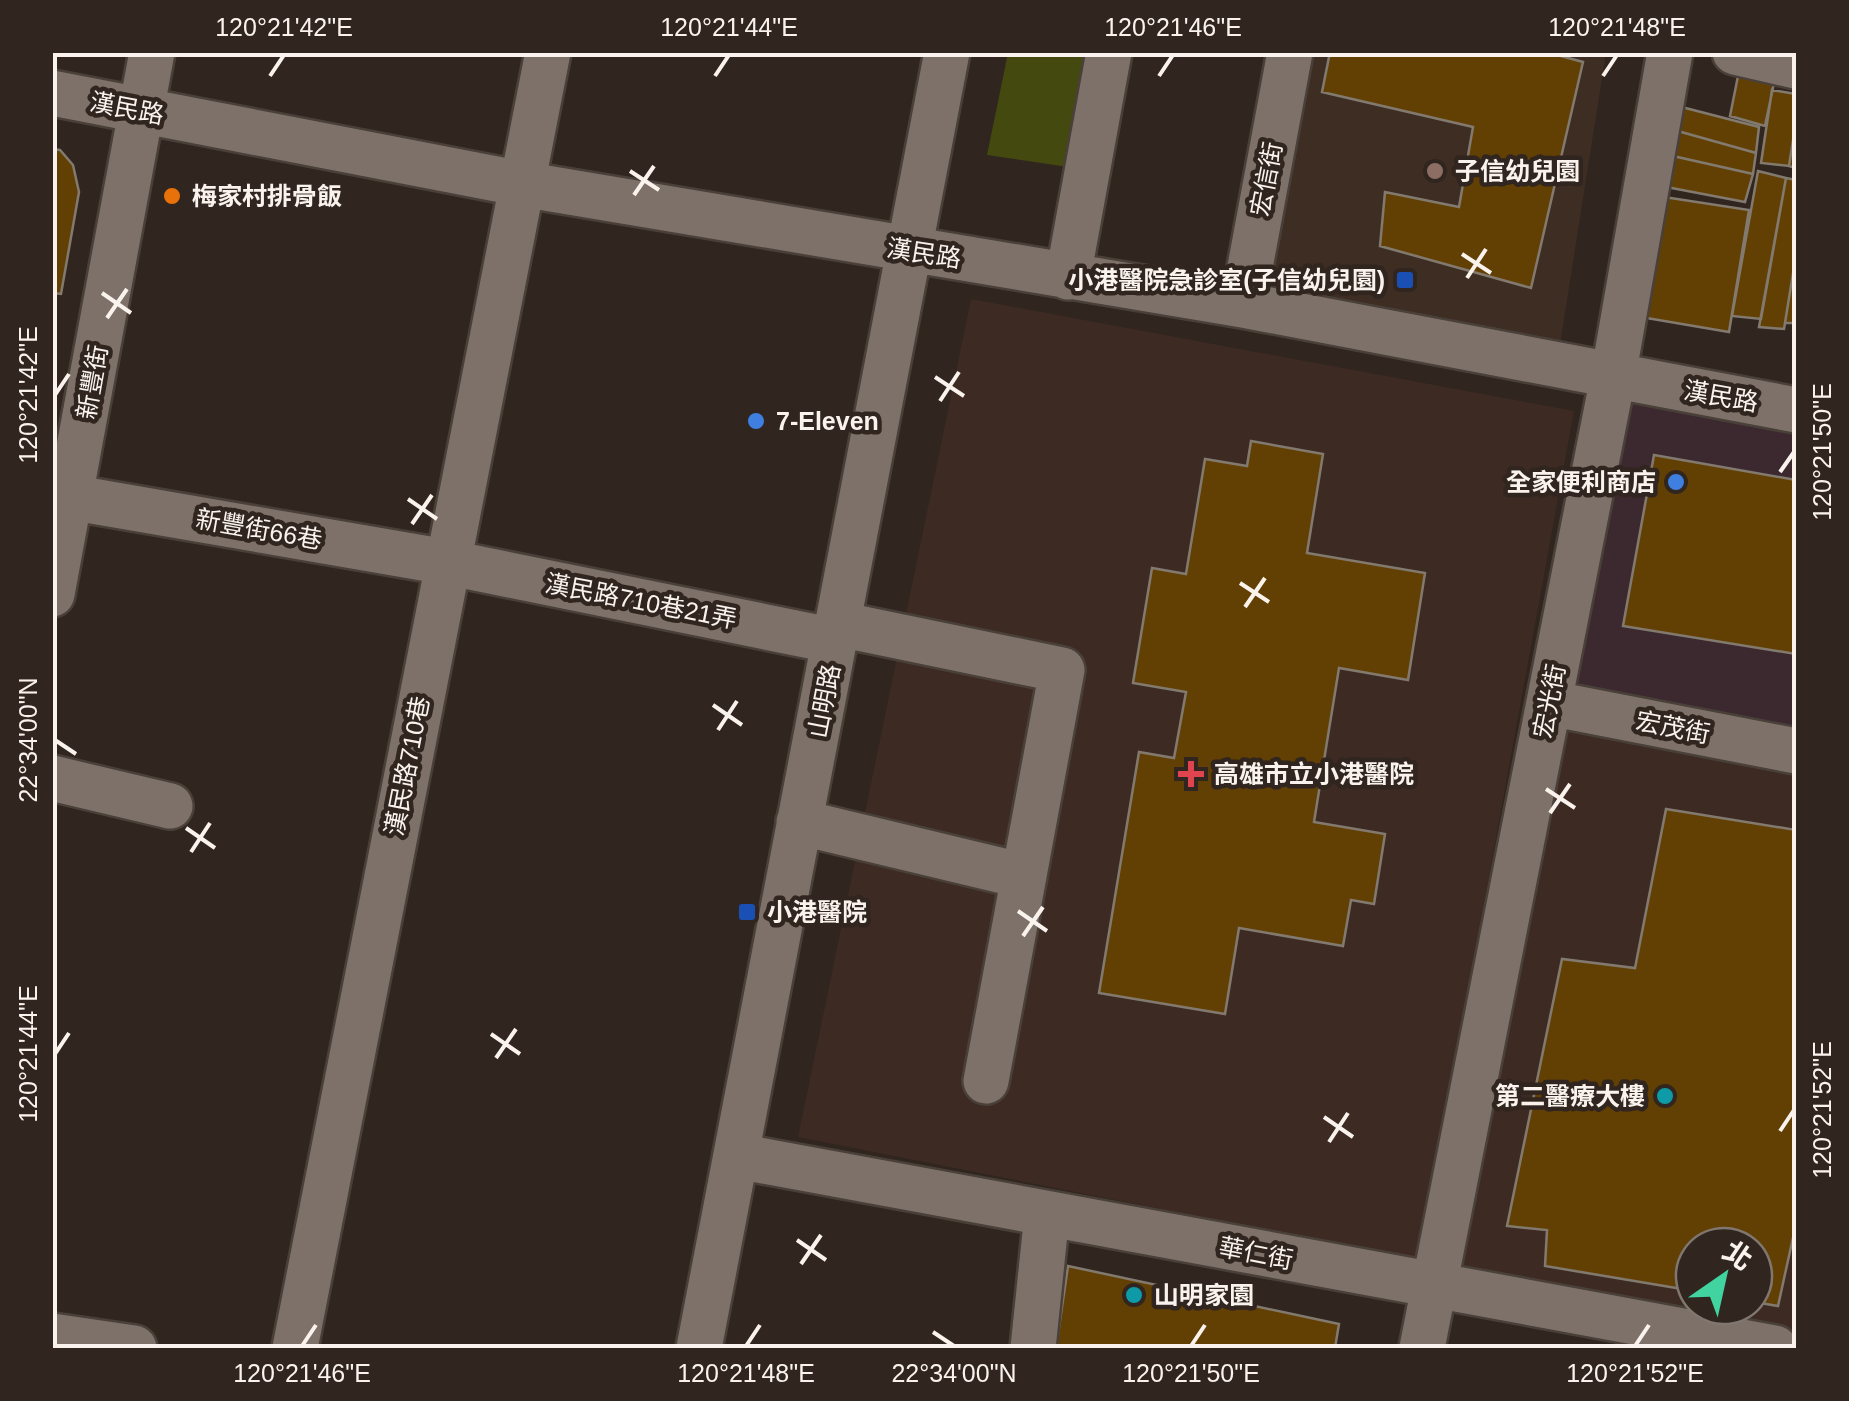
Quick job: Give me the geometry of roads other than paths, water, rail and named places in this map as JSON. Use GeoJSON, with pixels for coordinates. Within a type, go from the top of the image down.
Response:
{"type":"FeatureCollection","features":[{"type":"Feature","properties":{"kind":"street","name":"新豐街"},"geometry":{"type":"LineString","coordinates":[[52,594],[62,495],[152,52]]}},
{"type":"Feature","properties":{"kind":"street","name":"漢民路710巷"},"geometry":{"type":"LineString","coordinates":[[294,1348],[548,52]]}},
{"type":"Feature","properties":{"kind":"street","name":"山明路"},"geometry":{"type":"LineString","coordinates":[[700,1348],[947,52]]}},
{"type":"Feature","properties":{"kind":"street"},"geometry":{"type":"LineString","coordinates":[[1068,276],[1110,52]]}},
{"type":"Feature","properties":{"kind":"street","name":"宏信街"},"geometry":{"type":"LineString","coordinates":[[1243,305],[1290,52]]}},
{"type":"Feature","properties":{"kind":"street","name":"宏光街"},"geometry":{"type":"LineString","coordinates":[[1422,1348],[1614,377],[1670,52]]}},
{"type":"Feature","properties":{"kind":"street"},"geometry":{"type":"LineString","coordinates":[[1735,52],[1796,66]]}},
{"type":"Feature","properties":{"kind":"street","name":"漢民路"},"geometry":{"type":"LineString","coordinates":[[52,93],[522,184],[1243,305],[1796,410]]}},
{"type":"Feature","properties":{"kind":"street","name":"新豐街66巷"},"geometry":{"type":"LineString","coordinates":[[62,495],[446,562]]}},
{"type":"Feature","properties":{"kind":"street","name":"漢民路710巷21弄"},"geometry":{"type":"LineString","coordinates":[[446,562],[1062,670],[1024,876]]}},
{"type":"Feature","properties":{"kind":"street","name":"宏茂街"},"geometry":{"type":"LineString","coordinates":[[1549,703],[1796,751]]}},
{"type":"Feature","properties":{"kind":"street"},"geometry":{"type":"LineString","coordinates":[[52,778],[170,806]]}},
{"type":"Feature","properties":{"kind":"street"},"geometry":{"type":"LineString","coordinates":[[800,822],[1024,876],[986,1081]]}},
{"type":"Feature","properties":{"kind":"street","name":"華仁街"},"geometry":{"type":"LineString","coordinates":[[737,1156],[1767,1348]]}},
{"type":"Feature","properties":{"kind":"street"},"geometry":{"type":"LineString","coordinates":[[1032,1348],[1048,1214]]}},
{"type":"Feature","properties":{"kind":"street"},"geometry":{"type":"LineString","coordinates":[[52,1336],[134,1348]]}},
{"type":"Feature","properties":{"kind":"place","name":"子信幼兒園"},"geometry":{"type":"Point","coordinates":[1435,171]}},
{"type":"Feature","properties":{"kind":"place","name":"梅家村排骨飯"},"geometry":{"type":"Point","coordinates":[172,196]}},
{"type":"Feature","properties":{"kind":"place","name":"小港醫院急診室(子信幼兒園)"},"geometry":{"type":"Point","coordinates":[1405,280]}},
{"type":"Feature","properties":{"kind":"place","name":"7-Eleven"},"geometry":{"type":"Point","coordinates":[756,421]}},
{"type":"Feature","properties":{"kind":"place","name":"全家便利商店"},"geometry":{"type":"Point","coordinates":[1676,482]}},
{"type":"Feature","properties":{"kind":"place","name":"高雄市立小港醫院"},"geometry":{"type":"Point","coordinates":[1191,774]}},
{"type":"Feature","properties":{"kind":"place","name":"小港醫院"},"geometry":{"type":"Point","coordinates":[747,912]}},
{"type":"Feature","properties":{"kind":"place","name":"第二醫療大樓"},"geometry":{"type":"Point","coordinates":[1665,1096]}},
{"type":"Feature","properties":{"kind":"place","name":"山明家園"},"geometry":{"type":"Point","coordinates":[1134,1295]}}]}
